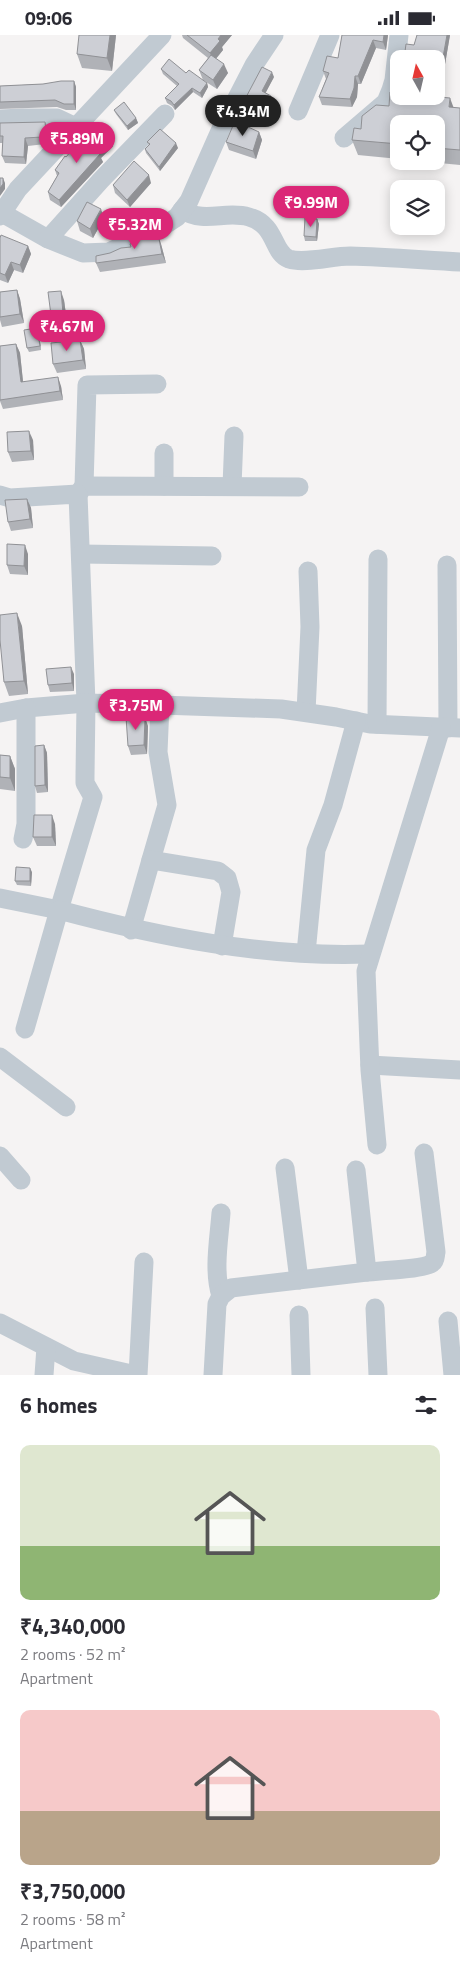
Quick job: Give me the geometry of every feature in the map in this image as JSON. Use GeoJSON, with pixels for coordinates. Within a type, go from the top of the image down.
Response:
{"type":"FeatureCollection","features":[{"type":"Feature","properties":{"kind":"street"},"geometry":{"type":"LineString","coordinates":[[162,35],[18,189],[1,215],[48,239],[83,253],[110,252],[157,230],[177,217],[189,201],[220,131],[254,65],[274,35]]}},
{"type":"Feature","properties":{"kind":"street"},"geometry":{"type":"LineString","coordinates":[[298,111],[330,35]]}},
{"type":"Feature","properties":{"kind":"street"},"geometry":{"type":"LineString","coordinates":[[344,138],[386,102],[394,80],[398,35]]}},
{"type":"Feature","properties":{"kind":"street"},"geometry":{"type":"LineString","coordinates":[[48,239],[101,180],[165,115]]}},
{"type":"Feature","properties":{"kind":"street"},"geometry":{"type":"LineString","coordinates":[[0,119],[23,117],[57,118],[76,127]]}},
{"type":"Feature","properties":{"kind":"street"},"geometry":{"type":"LineString","coordinates":[[182,210],[201,218],[235,215],[258,221],[269,229],[281,254],[293,259],[349,256],[460,262]]}},
{"type":"Feature","properties":{"kind":"street"},"geometry":{"type":"LineString","coordinates":[[25,1029],[93,797],[86,783],[85,776],[86,703],[80,554],[81,490],[87,385],[157,384]]}},
{"type":"Feature","properties":{"kind":"street"},"geometry":{"type":"LineString","coordinates":[[232,486],[234,436]]}},
{"type":"Feature","properties":{"kind":"street"},"geometry":{"type":"LineString","coordinates":[[164,453],[164,486]]}},
{"type":"Feature","properties":{"kind":"street"},"geometry":{"type":"LineString","coordinates":[[0,495],[10,498],[81,490],[164,486],[299,487]]}},
{"type":"Feature","properties":{"kind":"street"},"geometry":{"type":"LineString","coordinates":[[80,554],[212,557]]}},
{"type":"Feature","properties":{"kind":"street"},"geometry":{"type":"LineString","coordinates":[[377,724],[378,559]]}},
{"type":"Feature","properties":{"kind":"street"},"geometry":{"type":"LineString","coordinates":[[377,1145],[370,1065],[366,971],[370,954],[450,728],[447,565]]}},
{"type":"Feature","properties":{"kind":"street"},"geometry":{"type":"LineString","coordinates":[[306,712],[310,627],[308,571]]}},
{"type":"Feature","properties":{"kind":"street"},"geometry":{"type":"LineString","coordinates":[[0,713],[26,708],[86,703],[281,709],[377,724],[450,728]]}},
{"type":"Feature","properties":{"kind":"street"},"geometry":{"type":"LineString","coordinates":[[131,930],[167,805],[158,752],[160,705]]}},
{"type":"Feature","properties":{"kind":"street"},"geometry":{"type":"LineString","coordinates":[[23,839],[26,824],[26,708]]}},
{"type":"Feature","properties":{"kind":"street"},"geometry":{"type":"LineString","coordinates":[[306,953],[316,850],[333,805],[356,721]]}},
{"type":"Feature","properties":{"kind":"street"},"geometry":{"type":"LineString","coordinates":[[151,860],[218,871],[227,877],[231,892],[222,946]]}},
{"type":"Feature","properties":{"kind":"street"},"geometry":{"type":"LineString","coordinates":[[0,899],[59,910],[131,930],[222,946],[306,953],[370,954]]}},
{"type":"Feature","properties":{"kind":"street"},"geometry":{"type":"LineString","coordinates":[[0,1057],[66,1107]]}},
{"type":"Feature","properties":{"kind":"street"},"geometry":{"type":"LineString","coordinates":[[370,1065],[460,1070]]}},
{"type":"Feature","properties":{"kind":"street"},"geometry":{"type":"LineString","coordinates":[[213,1375],[217,1304],[221,1296],[231,1288],[419,1267],[431,1265],[435,1261],[436,1252],[424,1153]]}},
{"type":"Feature","properties":{"kind":"street"},"geometry":{"type":"LineString","coordinates":[[0,1156],[22,1180]]}},
{"type":"Feature","properties":{"kind":"street"},"geometry":{"type":"LineString","coordinates":[[285,1168],[299,1280]]}},
{"type":"Feature","properties":{"kind":"street"},"geometry":{"type":"LineString","coordinates":[[356,1170],[367,1272]]}},
{"type":"Feature","properties":{"kind":"street"},"geometry":{"type":"LineString","coordinates":[[221,1213],[218,1286],[221,1296]]}},
{"type":"Feature","properties":{"kind":"street"},"geometry":{"type":"LineString","coordinates":[[0,1323],[74,1361],[137,1375],[144,1262]]}},
{"type":"Feature","properties":{"kind":"street"},"geometry":{"type":"LineString","coordinates":[[375,1308],[378,1375]]}},
{"type":"Feature","properties":{"kind":"street"},"geometry":{"type":"LineString","coordinates":[[299,1315],[301,1375]]}},
{"type":"Feature","properties":{"kind":"street"},"geometry":{"type":"LineString","coordinates":[[448,1321],[453,1375]]}},
{"type":"Feature","properties":{"kind":"street"},"geometry":{"type":"LineString","coordinates":[[44,1375],[46,1347]]}},
{"type":"Feature","properties":{"kind":"building"},"geometry":{"type":"Polygon","coordinates":[[[79,35],[110,35],[107,58],[77,54],[79,35]]]}},
{"type":"Feature","properties":{"kind":"building"},"geometry":{"type":"Polygon","coordinates":[[[187,35],[221,35],[218,39],[220,41],[210,53],[187,35]]]}},
{"type":"Feature","properties":{"kind":"building"},"geometry":{"type":"Polygon","coordinates":[[[342,35],[384,35],[383,42],[373,40],[358,76],[355,76],[354,88],[350,99],[319,97],[329,73],[323,71],[327,56],[338,58],[342,35]]]}},
{"type":"Feature","properties":{"kind":"building"},"geometry":{"type":"Polygon","coordinates":[[[417,35],[447,35],[444,50],[405,50],[406,44],[414,45],[417,35]]]}},
{"type":"Feature","properties":{"kind":"building"},"geometry":{"type":"Polygon","coordinates":[[[211,55],[224,64],[213,80],[199,70],[211,55]]]}},
{"type":"Feature","properties":{"kind":"building"},"geometry":{"type":"Polygon","coordinates":[[[169,59],[186,73],[189,70],[207,83],[200,93],[192,88],[174,105],[165,98],[179,84],[161,69],[169,59]]]}},
{"type":"Feature","properties":{"kind":"building"},"geometry":{"type":"Polygon","coordinates":[[[262,67],[272,72],[262,91],[271,96],[262,112],[244,101],[262,67]]]}},
{"type":"Feature","properties":{"kind":"building"},"geometry":{"type":"Polygon","coordinates":[[[74,81],[74,104],[64,104],[55,100],[0,102],[0,86],[43,84],[74,81]]]}},
{"type":"Feature","properties":{"kind":"building"},"geometry":{"type":"Polygon","coordinates":[[[390,92],[390,105],[445,105],[445,98],[450,98],[449,107],[460,108],[460,150],[445,149],[445,115],[390,115],[390,143],[352,140],[354,128],[361,129],[362,116],[376,105],[389,106],[390,92]]]}},
{"type":"Feature","properties":{"kind":"building"},"geometry":{"type":"Polygon","coordinates":[[[124,102],[136,118],[127,126],[114,110],[124,102]]]}},
{"type":"Feature","properties":{"kind":"building"},"geometry":{"type":"Polygon","coordinates":[[[235,121],[259,132],[253,151],[226,142],[235,121]]]}},
{"type":"Feature","properties":{"kind":"building"},"geometry":{"type":"Polygon","coordinates":[[[45,122],[46,133],[42,137],[25,138],[24,157],[2,156],[3,136],[0,136],[0,123],[45,122]]]}},
{"type":"Feature","properties":{"kind":"building"},"geometry":{"type":"Polygon","coordinates":[[[100,129],[110,139],[97,152],[100,154],[59,200],[48,192],[59,173],[55,170],[81,139],[86,143],[100,129]]]}},
{"type":"Feature","properties":{"kind":"building"},"geometry":{"type":"Polygon","coordinates":[[[160,129],[176,143],[159,167],[145,149],[150,144],[147,142],[160,129]]]}},
{"type":"Feature","properties":{"kind":"building"},"geometry":{"type":"Polygon","coordinates":[[[134,161],[149,175],[127,200],[113,185],[134,161]]]}},
{"type":"Feature","properties":{"kind":"building"},"geometry":{"type":"Polygon","coordinates":[[[0,178],[3,178],[3,184],[0,188],[0,178]]]}},
{"type":"Feature","properties":{"kind":"building"},"geometry":{"type":"Polygon","coordinates":[[[87,202],[101,209],[90,229],[77,221],[87,202]]]}},
{"type":"Feature","properties":{"kind":"building"},"geometry":{"type":"Polygon","coordinates":[[[129,209],[139,220],[128,225],[120,217],[129,209]]]}},
{"type":"Feature","properties":{"kind":"building"},"geometry":{"type":"Polygon","coordinates":[[[305,218],[317,219],[316,237],[304,236],[305,218]]]}},
{"type":"Feature","properties":{"kind":"building"},"geometry":{"type":"Polygon","coordinates":[[[158,234],[162,254],[96,263],[96,256],[121,248],[131,247],[130,244],[158,234]]]}},
{"type":"Feature","properties":{"kind":"building"},"geometry":{"type":"Polygon","coordinates":[[[1,235],[28,246],[20,265],[11,262],[5,275],[0,273],[1,235]]]}},
{"type":"Feature","properties":{"kind":"building"},"geometry":{"type":"Polygon","coordinates":[[[17,290],[20,314],[0,317],[0,292],[17,290]]]}},
{"type":"Feature","properties":{"kind":"building"},"geometry":{"type":"Polygon","coordinates":[[[61,291],[63,313],[51,315],[48,292],[61,291]]]}},
{"type":"Feature","properties":{"kind":"building"},"geometry":{"type":"Polygon","coordinates":[[[37,328],[40,346],[27,348],[24,330],[37,328]]]}},
{"type":"Feature","properties":{"kind":"building"},"geometry":{"type":"Polygon","coordinates":[[[80,340],[83,360],[53,364],[51,343],[80,340]]]}},
{"type":"Feature","properties":{"kind":"building"},"geometry":{"type":"Polygon","coordinates":[[[16,344],[21,382],[58,377],[60,391],[0,400],[0,346],[16,344]]]}},
{"type":"Feature","properties":{"kind":"building"},"geometry":{"type":"Polygon","coordinates":[[[29,431],[31,451],[8,452],[7,432],[29,431]]]}},
{"type":"Feature","properties":{"kind":"building"},"geometry":{"type":"Polygon","coordinates":[[[27,499],[30,519],[8,522],[5,500],[27,499]]]}},
{"type":"Feature","properties":{"kind":"building"},"geometry":{"type":"Polygon","coordinates":[[[7,544],[25,545],[24,566],[7,565],[7,544]]]}},
{"type":"Feature","properties":{"kind":"building"},"geometry":{"type":"Polygon","coordinates":[[[17,613],[24,681],[4,682],[0,615],[17,613]]]}},
{"type":"Feature","properties":{"kind":"building"},"geometry":{"type":"Polygon","coordinates":[[[71,667],[72,683],[48,685],[46,669],[71,667]]]}},
{"type":"Feature","properties":{"kind":"building"},"geometry":{"type":"Polygon","coordinates":[[[126,717],[145,717],[144,745],[128,746],[126,717]]]}},
{"type":"Feature","properties":{"kind":"building"},"geometry":{"type":"Polygon","coordinates":[[[44,745],[45,785],[35,786],[35,746],[44,745]]]}},
{"type":"Feature","properties":{"kind":"building"},"geometry":{"type":"Polygon","coordinates":[[[0,755],[10,756],[10,778],[0,777],[0,755]]]}},
{"type":"Feature","properties":{"kind":"building"},"geometry":{"type":"Polygon","coordinates":[[[34,815],[52,815],[52,837],[33,837],[34,815]]]}},
{"type":"Feature","properties":{"kind":"building"},"geometry":{"type":"Polygon","coordinates":[[[16,867],[30,868],[30,881],[15,881],[16,867]]]}}]}
